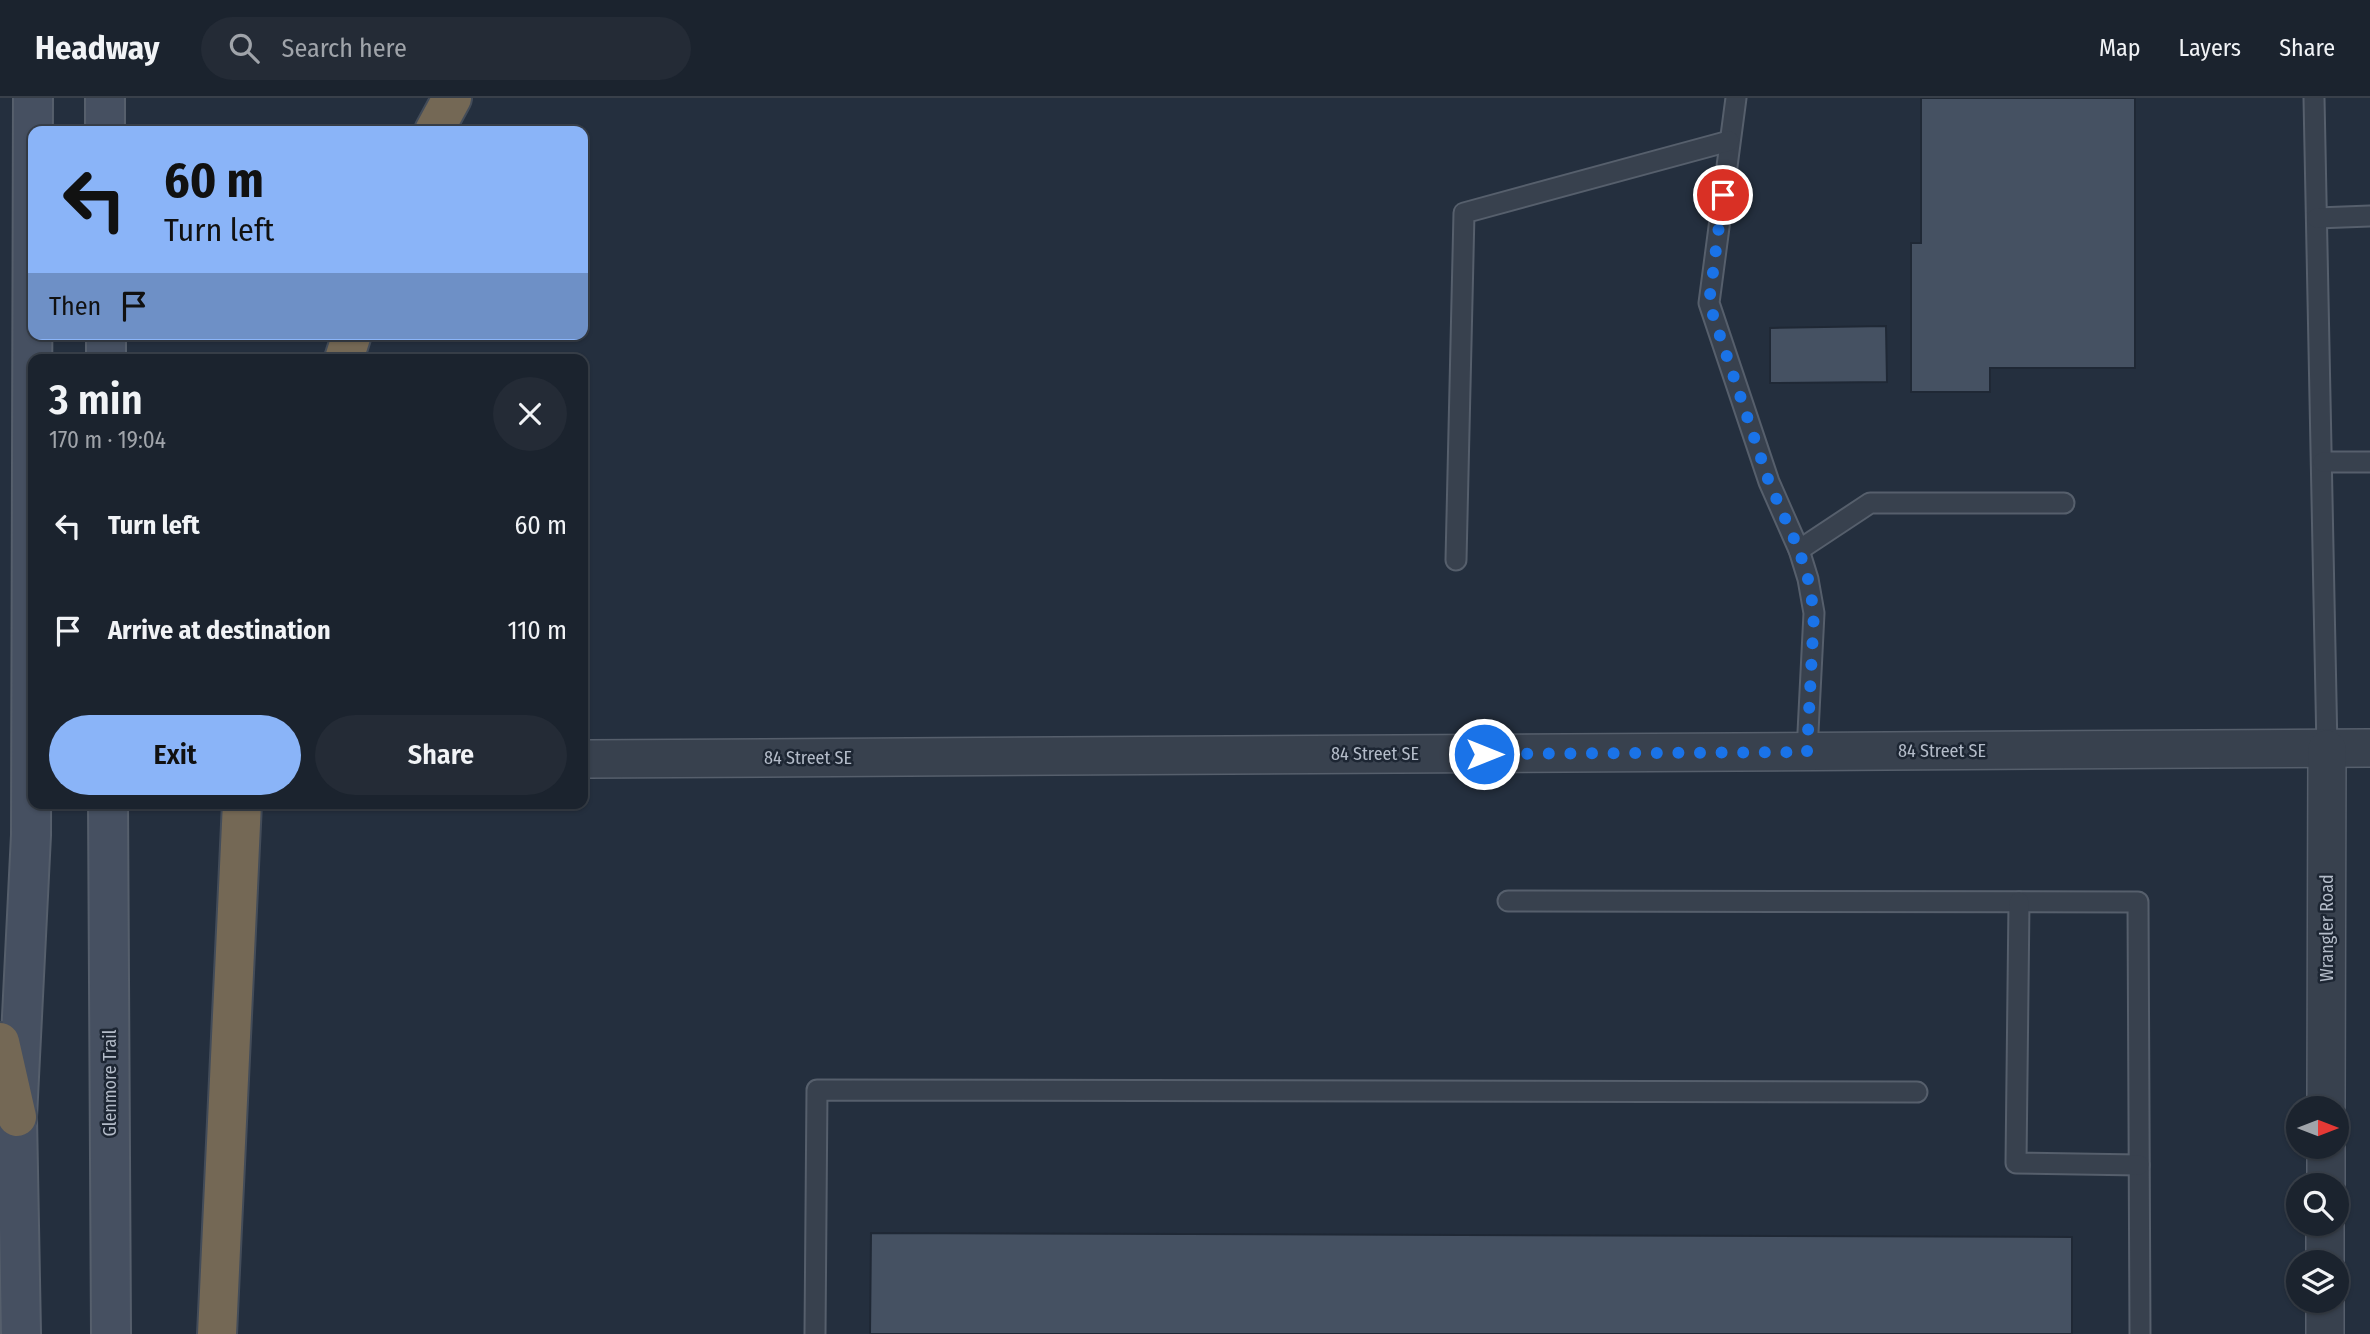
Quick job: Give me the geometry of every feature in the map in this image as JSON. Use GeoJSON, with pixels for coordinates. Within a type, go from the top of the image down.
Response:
{"type":"FeatureCollection","features":[{"type":"Feature","properties":{"kind":"highway"},"geometry":{"type":"LineString","coordinates":[[437,126],[452,98]]}},
{"type":"Feature","properties":{"kind":"highway"},"geometry":{"type":"LineString","coordinates":[[217,1334],[242,809]]}},
{"type":"Feature","properties":{"kind":"highway"},"geometry":{"type":"LineString","coordinates":[[0,1042],[18,1118]]}},
{"type":"Feature","properties":{"kind":"main road"},"geometry":{"type":"LineString","coordinates":[[33,98],[33,126]]}},
{"type":"Feature","properties":{"kind":"main road"},"geometry":{"type":"LineString","coordinates":[[105,98],[105,126]]}},
{"type":"Feature","properties":{"kind":"main road"},"geometry":{"type":"LineString","coordinates":[[21,1334],[18,1118],[31,809]]}},
{"type":"Feature","properties":{"kind":"main road","name":"Glenmore Trail"},"geometry":{"type":"LineString","coordinates":[[108,818],[111,1334]]}},
{"type":"Feature","properties":{"kind":"street","name":"84 Street SE"},"geometry":{"type":"LineString","coordinates":[[589,759],[2370,748]]}},
{"type":"Feature","properties":{"kind":"street","name":"Wrangler Road"},"geometry":{"type":"LineString","coordinates":[[2326,1096],[2327,749]]}},
{"type":"Feature","properties":{"kind":"street"},"geometry":{"type":"LineString","coordinates":[[2325,1313],[2325,1334]]}},
{"type":"Feature","properties":{"kind":"lane"},"geometry":{"type":"LineString","coordinates":[[1736,98],[1709,303],[1769,482],[1799,550],[1814,612],[1807,752]]}},
{"type":"Feature","properties":{"kind":"lane"},"geometry":{"type":"LineString","coordinates":[[2314,98],[2327,749]]}},
{"type":"Feature","properties":{"kind":"lane"},"geometry":{"type":"LineString","coordinates":[[1456,561],[1464,213],[1729,141]]}},
{"type":"Feature","properties":{"kind":"lane"},"geometry":{"type":"LineString","coordinates":[[2317,218],[2370,216]]}},
{"type":"Feature","properties":{"kind":"lane"},"geometry":{"type":"LineString","coordinates":[[2323,462],[2370,461]]}},
{"type":"Feature","properties":{"kind":"lane"},"geometry":{"type":"LineString","coordinates":[[1799,550],[1870,503],[2064,503]]}},
{"type":"Feature","properties":{"kind":"lane"},"geometry":{"type":"LineString","coordinates":[[1508,901],[2138,902],[2140,1334]]}},
{"type":"Feature","properties":{"kind":"lane"},"geometry":{"type":"LineString","coordinates":[[2019,902],[2016,1163],[2139,1165]]}},
{"type":"Feature","properties":{"kind":"lane"},"geometry":{"type":"LineString","coordinates":[[815,1334],[817,1090],[1917,1092]]}},
{"type":"Feature","properties":{"kind":"building"},"geometry":{"type":"Polygon","coordinates":[[[1921,98],[2135,98],[2135,368],[1990,368],[1990,392],[1911,392],[1911,243],[1921,243],[1921,98]]]}},
{"type":"Feature","properties":{"kind":"building"},"geometry":{"type":"Polygon","coordinates":[[[1886,326],[1887,382],[1770,383],[1770,328],[1886,326]]]}},
{"type":"Feature","properties":{"kind":"building"},"geometry":{"type":"Polygon","coordinates":[[[871,1233],[2072,1237],[2072,1334],[870,1334],[871,1233]]]}},
{"type":"Feature","properties":{"kind":"route"},"geometry":{"type":"LineString","coordinates":[[1484,754],[1807,752],[1814,612],[1808,579],[1799,550],[1769,482],[1709,303],[1723,195]]}}]}
